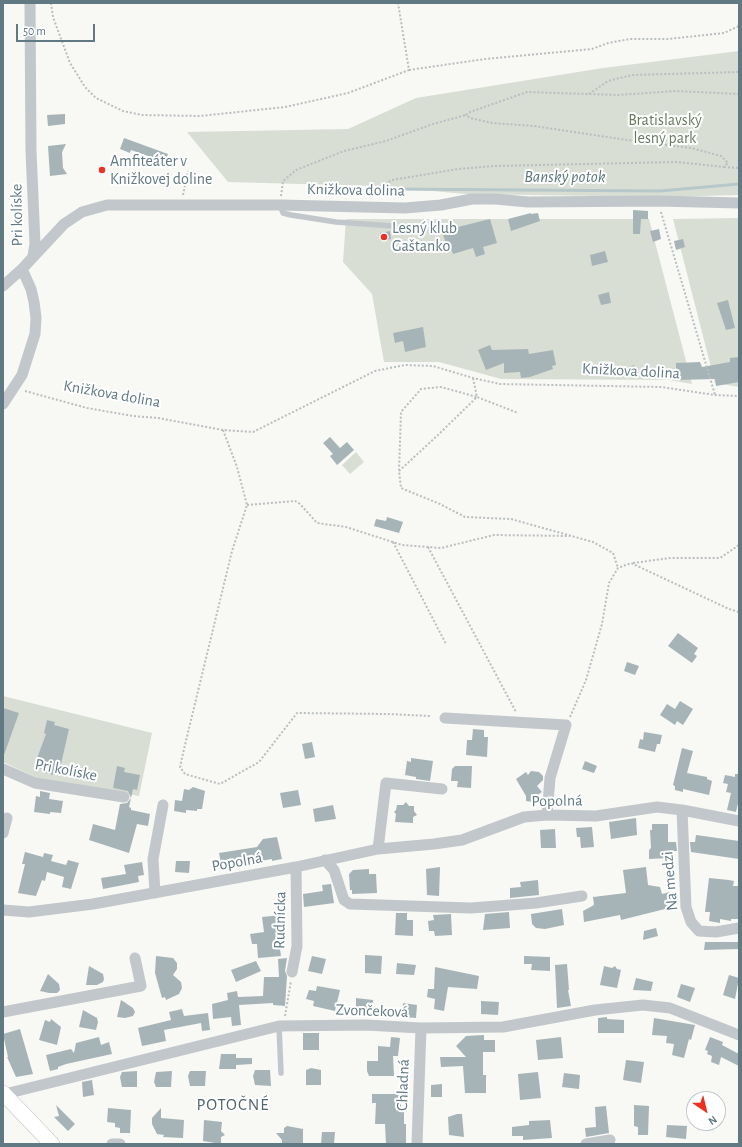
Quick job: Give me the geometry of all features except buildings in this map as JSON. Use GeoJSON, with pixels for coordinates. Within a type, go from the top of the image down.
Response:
{"type":"FeatureCollection","features":[{"type":"Feature","properties":{"kind":"street","name":"Pri kolíske"},"geometry":{"type":"LineString","coordinates":[[30,3],[31,151],[36,244],[33,258]]}},
{"type":"Feature","properties":{"kind":"street","name":"Knižkova dolina"},"geometry":{"type":"LineString","coordinates":[[3,286],[33,258],[56,230],[72,217],[92,208],[107,205],[421,207],[472,199],[528,202],[658,201],[739,204]]}},
{"type":"Feature","properties":{"kind":"street","name":"Pri kolíske"},"geometry":{"type":"LineString","coordinates":[[3,404],[14,388],[27,361],[35,334],[36,318],[34,302],[31,289],[22,269]]}},
{"type":"Feature","properties":{"kind":"street"},"geometry":{"type":"LineString","coordinates":[[445,718],[566,725],[550,778],[547,815]]}},
{"type":"Feature","properties":{"kind":"street","name":"Pri kolíske"},"geometry":{"type":"LineString","coordinates":[[3,769],[35,783],[124,797]]}},
{"type":"Feature","properties":{"kind":"street"},"geometry":{"type":"LineString","coordinates":[[378,849],[386,783],[442,789]]}},
{"type":"Feature","properties":{"kind":"street"},"geometry":{"type":"LineString","coordinates":[[155,893],[153,859],[163,805]]}},
{"type":"Feature","properties":{"kind":"street","name":"Popolná"},"geometry":{"type":"LineString","coordinates":[[3,910],[29,912],[64,908],[296,867],[378,849],[462,840],[524,817],[547,815],[596,816],[657,807],[682,810],[739,822]]}},
{"type":"Feature","properties":{"kind":"street","name":"Na medzi"},"geometry":{"type":"LineString","coordinates":[[682,810],[686,907],[691,922],[699,931],[716,932],[739,928]]}},
{"type":"Feature","properties":{"kind":"street"},"geometry":{"type":"LineString","coordinates":[[3,833],[7,818]]}},
{"type":"Feature","properties":{"kind":"street"},"geometry":{"type":"LineString","coordinates":[[325,860],[334,870],[344,900],[350,904],[471,908],[536,904],[582,896]]}},
{"type":"Feature","properties":{"kind":"street","name":"Rudnícka"},"geometry":{"type":"LineString","coordinates":[[292,972],[297,946],[296,867]]}},
{"type":"Feature","properties":{"kind":"street"},"geometry":{"type":"LineString","coordinates":[[3,1012],[141,986],[135,958]]}},
{"type":"Feature","properties":{"kind":"street","name":"Zvončeková"},"geometry":{"type":"LineString","coordinates":[[4,1094],[282,1021],[421,1028],[503,1028],[595,1010],[643,1005],[670,1008],[739,1035]]}},
{"type":"Feature","properties":{"kind":"street","name":"Chladná"},"geometry":{"type":"LineString","coordinates":[[417,1144],[421,1028]]}},
{"type":"Feature","properties":{"kind":"street"},"geometry":{"type":"LineString","coordinates":[[4,1094],[52,1144]]}},
{"type":"Feature","properties":{"kind":"street"},"geometry":{"type":"LineString","coordinates":[[586,1144],[610,1140]]}},
{"type":"Feature","properties":{"kind":"street"},"geometry":{"type":"LineString","coordinates":[[112,1144],[120,1144]]}},
{"type":"Feature","properties":{"kind":"lane"},"geometry":{"type":"LineString","coordinates":[[280,205],[283,213],[291,215],[336,222],[393,226]]}},
{"type":"Feature","properties":{"kind":"lane"},"geometry":{"type":"LineString","coordinates":[[281,1073],[282,1021]]}},
{"type":"Feature","properties":{"kind":"path"},"geometry":{"type":"LineString","coordinates":[[51,3],[53,17],[70,63],[85,87],[96,98],[123,111],[142,114],[200,116],[285,107],[348,93],[409,70],[485,59],[578,51],[630,39],[668,39],[724,33],[739,26]]}},
{"type":"Feature","properties":{"kind":"path"},"geometry":{"type":"LineString","coordinates":[[398,3],[409,70]]}},
{"type":"Feature","properties":{"kind":"path"},"geometry":{"type":"LineString","coordinates":[[589,94],[608,81],[632,75],[739,72]]}},
{"type":"Feature","properties":{"kind":"path"},"geometry":{"type":"LineString","coordinates":[[280,205],[283,181],[296,170],[344,151],[386,141],[433,124],[466,115],[470,112],[527,92],[618,95],[676,91],[739,94]]}},
{"type":"Feature","properties":{"kind":"path"},"geometry":{"type":"LineString","coordinates":[[466,115],[470,118],[492,122],[534,126],[691,148],[721,156],[728,163],[724,167]]}},
{"type":"Feature","properties":{"kind":"path"},"geometry":{"type":"LineString","coordinates":[[377,206],[379,190],[386,183],[392,180],[458,169],[516,165],[619,162],[677,162],[739,168]]}},
{"type":"Feature","properties":{"kind":"path"},"geometry":{"type":"LineString","coordinates":[[182,200],[188,172]]}},
{"type":"Feature","properties":{"kind":"path"},"geometry":{"type":"LineString","coordinates":[[658,201],[715,395]]}},
{"type":"Feature","properties":{"kind":"path","name":"Knižkova dolina"},"geometry":{"type":"LineString","coordinates":[[14,388],[87,408],[223,430],[253,432],[375,371],[405,365],[433,366],[473,378],[500,384],[661,387],[715,395],[739,396]]}},
{"type":"Feature","properties":{"kind":"path"},"geometry":{"type":"LineString","coordinates":[[473,378],[477,397]]}},
{"type":"Feature","properties":{"kind":"path"},"geometry":{"type":"LineString","coordinates":[[518,413],[477,397],[441,387],[421,389],[401,412],[399,471],[401,488],[440,504],[465,518],[511,519],[593,542],[613,553],[618,568]]}},
{"type":"Feature","properties":{"kind":"path"},"geometry":{"type":"LineString","coordinates":[[399,471],[438,436],[477,397]]}},
{"type":"Feature","properties":{"kind":"path"},"geometry":{"type":"LineString","coordinates":[[223,430],[237,467],[247,505],[232,551],[184,749],[180,767],[185,774],[220,784],[259,762],[297,713],[430,716]]}},
{"type":"Feature","properties":{"kind":"path"},"geometry":{"type":"LineString","coordinates":[[247,505],[295,501],[300,504],[317,523],[346,527],[402,545],[441,548],[494,535],[573,536]]}},
{"type":"Feature","properties":{"kind":"path"},"geometry":{"type":"LineString","coordinates":[[393,542],[446,644]]}},
{"type":"Feature","properties":{"kind":"path"},"geometry":{"type":"LineString","coordinates":[[566,725],[586,680],[602,624],[609,583],[618,568],[632,563],[670,558],[720,558],[739,545]]}},
{"type":"Feature","properties":{"kind":"path"},"geometry":{"type":"LineString","coordinates":[[428,547],[522,722]]}},
{"type":"Feature","properties":{"kind":"path"},"geometry":{"type":"LineString","coordinates":[[632,563],[729,609],[739,612]]}},
{"type":"Feature","properties":{"kind":"path"},"geometry":{"type":"LineString","coordinates":[[282,1021],[292,972]]}},
{"type":"Feature","properties":{"kind":"green space","name":"Bratislavský lesný park"},"geometry":{"type":"Polygon","coordinates":[[[739,51],[739,195],[660,197],[466,194],[376,186],[228,182],[187,132],[348,129],[416,98],[603,68],[739,51]]]}},
{"type":"Feature","properties":{"kind":"green space"},"geometry":{"type":"Polygon","coordinates":[[[739,218],[739,387],[715,383],[673,219],[739,218]]]}},
{"type":"Feature","properties":{"kind":"green space"},"geometry":{"type":"Polygon","coordinates":[[[346,219],[649,219],[692,384],[669,380],[501,379],[439,362],[384,362],[372,294],[343,262],[346,219]]]}},
{"type":"Feature","properties":{"kind":"green space"},"geometry":{"type":"Polygon","coordinates":[[[356,452],[364,462],[350,474],[342,465],[356,452]]]}},
{"type":"Feature","properties":{"kind":"green space"},"geometry":{"type":"Polygon","coordinates":[[[3,696],[152,733],[139,796],[37,778],[3,762],[3,696]]]}},
{"type":"Feature","properties":{"kind":"waterway","name":"Banský potok"},"geometry":{"type":"LineString","coordinates":[[390,189],[660,191],[739,184]]}},
{"type":"Feature","properties":{"kind":"place","name":"Amfiteáter v Knižkovej doline"},"geometry":{"type":"Point","coordinates":[102,170]}},
{"type":"Feature","properties":{"kind":"place","name":"Lesný klub Gaštanko"},"geometry":{"type":"Point","coordinates":[384,237]}},
{"type":"Feature","properties":{"kind":"district","name":"POTOČNÉ"},"geometry":{"type":"Point","coordinates":[233,1105]}}]}
